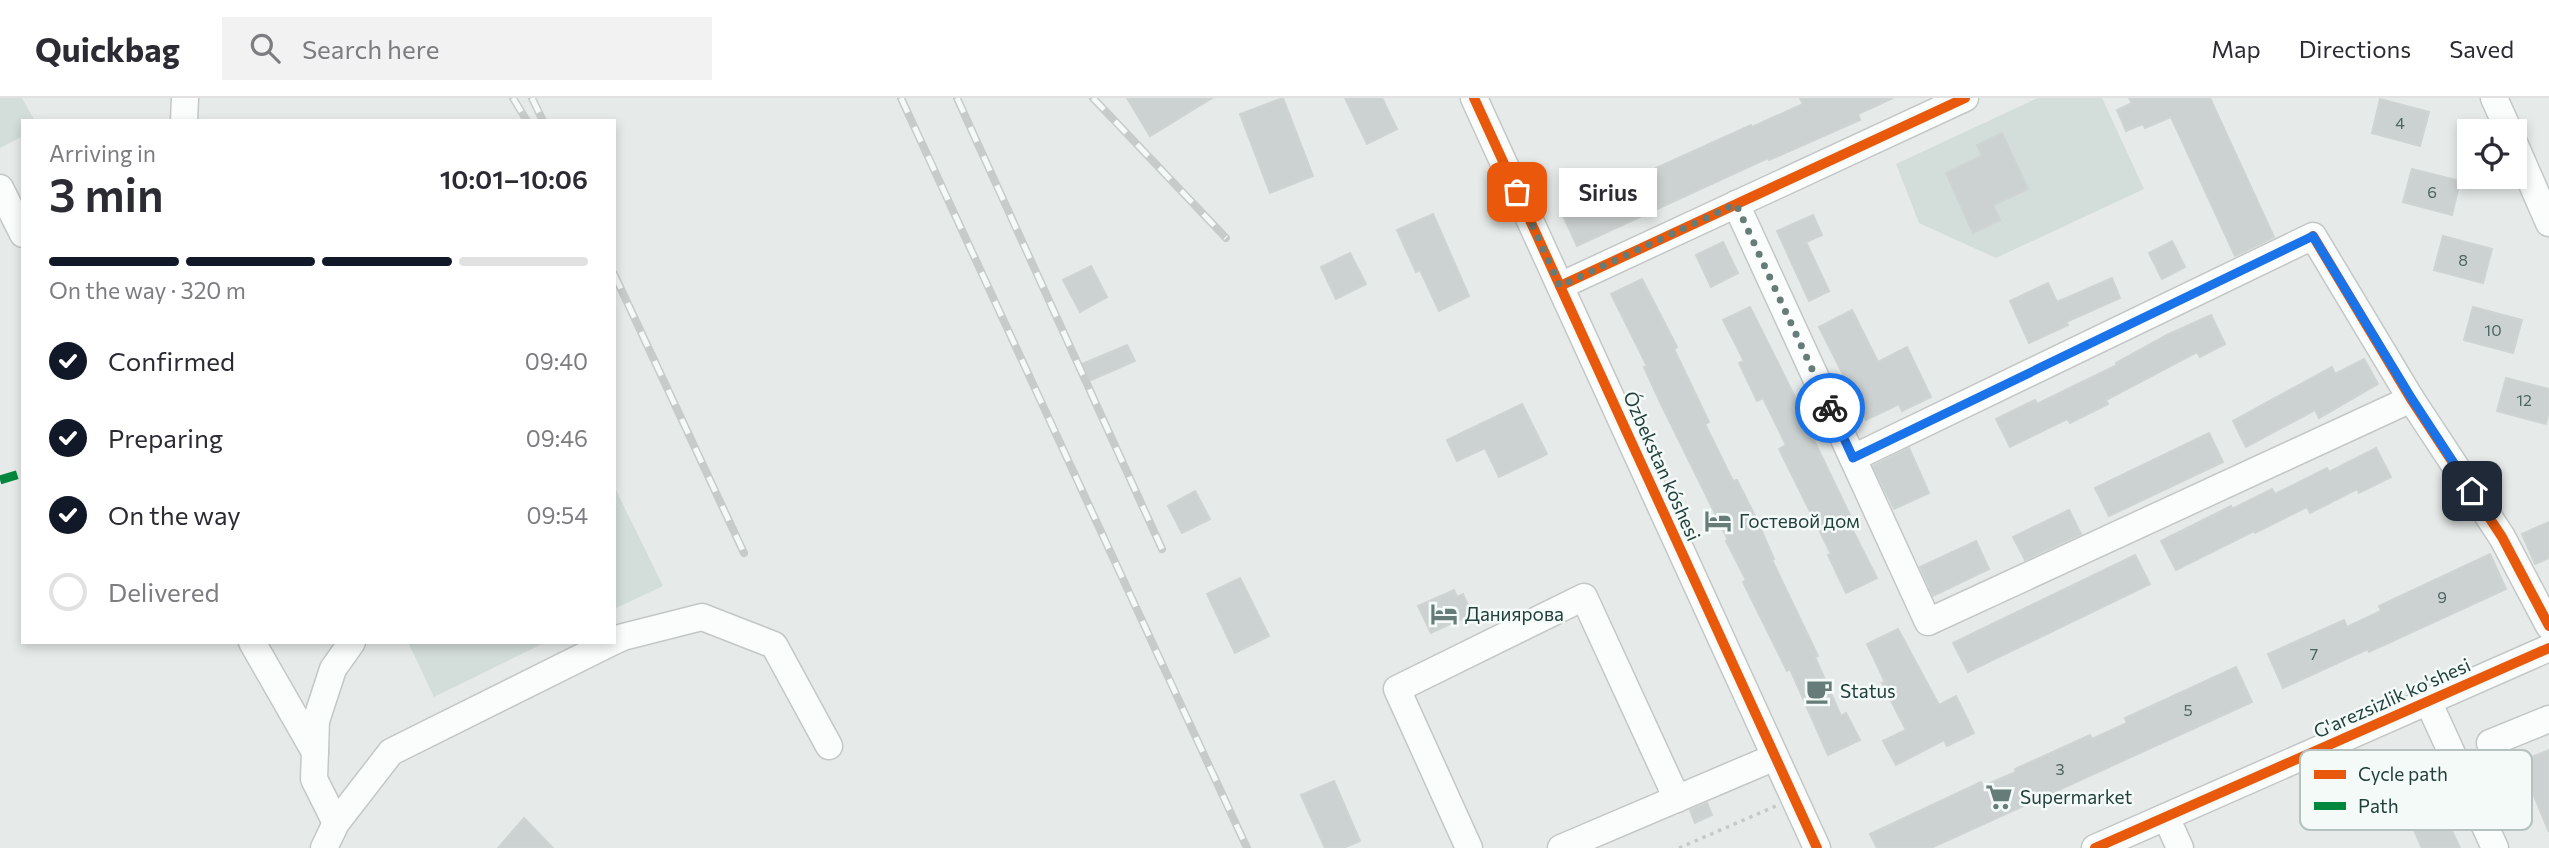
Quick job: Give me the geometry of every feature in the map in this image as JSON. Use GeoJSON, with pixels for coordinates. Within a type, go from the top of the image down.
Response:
{"type":"FeatureCollection","features":[{"type":"Feature","properties":{"kind":"street"},"geometry":{"type":"LineString","coordinates":[[184,119],[185,98]]}},
{"type":"Feature","properties":{"kind":"street","name":"Ózbekstan kóshesi"},"geometry":{"type":"LineString","coordinates":[[1474,98],[1816,848]]}},
{"type":"Feature","properties":{"kind":"street"},"geometry":{"type":"LineString","coordinates":[[1560,286],[1736,204],[1933,105],[1965,98]]}},
{"type":"Feature","properties":{"kind":"street"},"geometry":{"type":"LineString","coordinates":[[2494,98],[2504,119]]}},
{"type":"Feature","properties":{"kind":"street"},"geometry":{"type":"LineString","coordinates":[[2527,173],[2549,223]]}},
{"type":"Feature","properties":{"kind":"street"},"geometry":{"type":"LineString","coordinates":[[0,188],[21,230]]}},
{"type":"Feature","properties":{"kind":"street"},"geometry":{"type":"LineString","coordinates":[[1736,204],[1928,622],[2412,399]]}},
{"type":"Feature","properties":{"kind":"street"},"geometry":{"type":"LineString","coordinates":[[1853,458],[2313,236],[2412,399],[2502,537],[2549,626]]}},
{"type":"Feature","properties":{"kind":"street"},"geometry":{"type":"LineString","coordinates":[[1469,848],[1397,689],[1584,597],[1676,799]]}},
{"type":"Feature","properties":{"kind":"street"},"geometry":{"type":"LineString","coordinates":[[616,640],[702,617],[774,645],[829,746]]}},
{"type":"Feature","properties":{"kind":"street"},"geometry":{"type":"LineString","coordinates":[[253,644],[315,752]]}},
{"type":"Feature","properties":{"kind":"street"},"geometry":{"type":"LineString","coordinates":[[336,823],[314,779],[316,721],[333,669],[351,644]]}},
{"type":"Feature","properties":{"kind":"street"},"geometry":{"type":"LineString","coordinates":[[324,848],[336,823],[391,752],[609,644]]}},
{"type":"Feature","properties":{"kind":"street","name":"G'arezsizlik ko'shesi"},"geometry":{"type":"LineString","coordinates":[[2317,750],[2549,648]]}},
{"type":"Feature","properties":{"kind":"street"},"geometry":{"type":"LineString","coordinates":[[2428,701],[2450,750]]}},
{"type":"Feature","properties":{"kind":"street"},"geometry":{"type":"LineString","coordinates":[[2490,743],[2549,719]]}},
{"type":"Feature","properties":{"kind":"street"},"geometry":{"type":"LineString","coordinates":[[1561,848],[1775,757]]}},
{"type":"Feature","properties":{"kind":"street","name":"G'arezsizlik ko'shesi"},"geometry":{"type":"LineString","coordinates":[[2095,848],[2300,758]]}},
{"type":"Feature","properties":{"kind":"street"},"geometry":{"type":"LineString","coordinates":[[2166,817],[2180,848]]}},
{"type":"Feature","properties":{"kind":"street"},"geometry":{"type":"LineString","coordinates":[[2487,830],[2495,848]]}},
{"type":"Feature","properties":{"kind":"path"},"geometry":{"type":"LineString","coordinates":[[1679,848],[1794,798]]}},
{"type":"Feature","properties":{"kind":"shaded area"},"geometry":{"type":"Polygon","coordinates":[[[0,98],[22,98],[34,119],[21,119],[21,137],[0,148],[0,98]]]}},
{"type":"Feature","properties":{"kind":"shaded area"},"geometry":{"type":"Polygon","coordinates":[[[2038,98],[2102,98],[2144,189],[1996,258],[1919,223],[1896,164],[2038,98]]]}},
{"type":"Feature","properties":{"kind":"shaded area"},"geometry":{"type":"Polygon","coordinates":[[[616,490],[663,586],[616,608],[616,490]]]}},
{"type":"Feature","properties":{"kind":"shaded area"},"geometry":{"type":"Polygon","coordinates":[[[409,644],[542,644],[434,697],[409,644]]]}},
{"type":"Feature","properties":{"kind":"building"},"geometry":{"type":"Polygon","coordinates":[[[1127,98],[1212,98],[1150,136],[1127,98]]]}},
{"type":"Feature","properties":{"kind":"building"},"geometry":{"type":"Polygon","coordinates":[[[1283,98],[1313,176],[1270,193],[1240,114],[1283,98]]]}},
{"type":"Feature","properties":{"kind":"building"},"geometry":{"type":"Polygon","coordinates":[[[1345,98],[1382,98],[1397,129],[1367,144],[1345,98]]]}},
{"type":"Feature","properties":{"kind":"building"},"geometry":{"type":"Polygon","coordinates":[[[1800,98],[1893,98],[1858,114],[1860,120],[1769,160],[1768,158],[1577,246],[1561,211],[1803,104],[1800,98]]]}},
{"type":"Feature","properties":{"kind":"building"},"geometry":{"type":"Polygon","coordinates":[[[2129,98],[2210,98],[2274,237],[2235,256],[2171,117],[2145,128],[2143,124],[2126,131],[2117,110],[2132,103],[2129,98]]]}},
{"type":"Feature","properties":{"kind":"building"},"geometry":{"type":"Polygon","coordinates":[[[2380,99],[2429,112],[2420,146],[2372,133],[2380,99]]]}},
{"type":"Feature","properties":{"kind":"building"},"geometry":{"type":"Polygon","coordinates":[[[2002,133],[2028,189],[1993,205],[2000,220],[1973,233],[1946,173],[1982,156],[1977,145],[2002,133]]]}},
{"type":"Feature","properties":{"kind":"building"},"geometry":{"type":"Polygon","coordinates":[[[2412,169],[2457,180],[2458,189],[2452,215],[2403,202],[2412,169]]]}},
{"type":"Feature","properties":{"kind":"building"},"geometry":{"type":"Polygon","coordinates":[[[1433,214],[1469,296],[1439,311],[1420,270],[1416,272],[1397,230],[1433,214]]]}},
{"type":"Feature","properties":{"kind":"building"},"geometry":{"type":"Polygon","coordinates":[[[1813,215],[1822,235],[1806,242],[1829,291],[1809,301],[1777,231],[1813,215]]]}},
{"type":"Feature","properties":{"kind":"building"},"geometry":{"type":"Polygon","coordinates":[[[2443,236],[2492,249],[2483,283],[2434,270],[2443,236]]]}},
{"type":"Feature","properties":{"kind":"building"},"geometry":{"type":"Polygon","coordinates":[[[2172,241],[2185,267],[2162,279],[2149,253],[2172,241]]]}},
{"type":"Feature","properties":{"kind":"building"},"geometry":{"type":"Polygon","coordinates":[[[1723,242],[1738,273],[1711,287],[1696,255],[1723,242]]]}},
{"type":"Feature","properties":{"kind":"building"},"geometry":{"type":"Polygon","coordinates":[[[1350,253],[1366,284],[1336,299],[1321,267],[1350,253]]]}},
{"type":"Feature","properties":{"kind":"building"},"geometry":{"type":"Polygon","coordinates":[[[1091,266],[1107,297],[1080,312],[1063,280],[1091,266]]]}},
{"type":"Feature","properties":{"kind":"building"},"geometry":{"type":"Polygon","coordinates":[[[2112,278],[2120,298],[2066,322],[2068,325],[2029,343],[2010,301],[2048,283],[2057,302],[2112,278]]]}},
{"type":"Feature","properties":{"kind":"building"},"geometry":{"type":"Polygon","coordinates":[[[1642,279],[1677,347],[1674,349],[1709,422],[1705,424],[1733,481],[1737,480],[1756,518],[1774,559],[1772,560],[1818,656],[1815,657],[1841,716],[1846,713],[1860,740],[1828,755],[1790,669],[1787,671],[1743,582],[1746,580],[1726,541],[1728,540],[1659,400],[1644,367],[1647,366],[1611,294],[1642,279]]]}},
{"type":"Feature","properties":{"kind":"building"},"geometry":{"type":"Polygon","coordinates":[[[1750,307],[1809,425],[1807,426],[1851,517],[1847,519],[1877,578],[1846,593],[1828,555],[1831,554],[1779,449],[1786,445],[1763,398],[1757,401],[1739,363],[1744,361],[1723,320],[1750,307]]]}},
{"type":"Feature","properties":{"kind":"building"},"geometry":{"type":"Polygon","coordinates":[[[2473,307],[2522,320],[2513,353],[2464,340],[2473,307]]]}},
{"type":"Feature","properties":{"kind":"building"},"geometry":{"type":"Polygon","coordinates":[[[1852,310],[1878,362],[1907,347],[1931,397],[1902,411],[1899,404],[1866,420],[1819,327],[1852,310]]]}},
{"type":"Feature","properties":{"kind":"building"},"geometry":{"type":"Polygon","coordinates":[[[2211,315],[2225,344],[2200,357],[2197,352],[2106,400],[2108,404],[2070,423],[2067,419],[2010,447],[1996,419],[2035,400],[2037,404],[2117,365],[2116,363],[2167,335],[2211,315]]]}},
{"type":"Feature","properties":{"kind":"building"},"geometry":{"type":"Polygon","coordinates":[[[1127,345],[1135,361],[1089,381],[1082,364],[1127,345]]]}},
{"type":"Feature","properties":{"kind":"building"},"geometry":{"type":"Polygon","coordinates":[[[2364,359],[2378,384],[2319,418],[2315,410],[2246,447],[2233,421],[2332,367],[2335,374],[2364,359]]]}},
{"type":"Feature","properties":{"kind":"building"},"geometry":{"type":"Polygon","coordinates":[[[2506,378],[2549,389],[2546,424],[2497,411],[2506,378]]]}},
{"type":"Feature","properties":{"kind":"building"},"geometry":{"type":"Polygon","coordinates":[[[1522,404],[1547,454],[1499,477],[1485,448],[1457,461],[1447,440],[1522,404]]]}},
{"type":"Feature","properties":{"kind":"building"},"geometry":{"type":"Polygon","coordinates":[[[2209,433],[2223,462],[2109,516],[2095,488],[2209,433]]]}},
{"type":"Feature","properties":{"kind":"building"},"geometry":{"type":"Polygon","coordinates":[[[1909,448],[1929,493],[1894,509],[1873,466],[1909,448]]]}},
{"type":"Feature","properties":{"kind":"building"},"geometry":{"type":"Polygon","coordinates":[[[2376,448],[2391,477],[2359,493],[2357,489],[2310,513],[2307,507],[2176,570],[2161,541],[2231,506],[2232,509],[2272,489],[2275,494],[2327,468],[2329,472],[2376,448]]]}},
{"type":"Feature","properties":{"kind":"building"},"geometry":{"type":"Polygon","coordinates":[[[1195,491],[1210,519],[1182,533],[1168,506],[1195,491]]]}},
{"type":"Feature","properties":{"kind":"building"},"geometry":{"type":"Polygon","coordinates":[[[2069,510],[2081,534],[2025,560],[2013,537],[2069,510]]]}},
{"type":"Feature","properties":{"kind":"building"},"geometry":{"type":"Polygon","coordinates":[[[2549,522],[2549,558],[2535,564],[2522,534],[2549,522]]]}},
{"type":"Feature","properties":{"kind":"building"},"geometry":{"type":"Polygon","coordinates":[[[1976,541],[1989,569],[1933,596],[1920,567],[1976,541]]]}},
{"type":"Feature","properties":{"kind":"building"},"geometry":{"type":"Polygon","coordinates":[[[2490,554],[2506,589],[2283,688],[2268,654],[2344,620],[2347,627],[2381,611],[2379,606],[2490,554]]]}},
{"type":"Feature","properties":{"kind":"building"},"geometry":{"type":"Polygon","coordinates":[[[2135,555],[2150,584],[1968,672],[1953,643],[2135,555]]]}},
{"type":"Feature","properties":{"kind":"building"},"geometry":{"type":"Polygon","coordinates":[[[1240,578],[1269,636],[1235,653],[1207,594],[1240,578]]]}},
{"type":"Feature","properties":{"kind":"building"},"geometry":{"type":"Polygon","coordinates":[[[1454,590],[1457,597],[1463,594],[1472,614],[1431,633],[1418,606],[1454,590]]]}},
{"type":"Feature","properties":{"kind":"building"},"geometry":{"type":"Polygon","coordinates":[[[1898,629],[1939,705],[1956,696],[1974,733],[1947,746],[1944,740],[1896,765],[1883,741],[1906,730],[1882,683],[1885,682],[1867,644],[1898,629]]]}},
{"type":"Feature","properties":{"kind":"building"},"geometry":{"type":"Polygon","coordinates":[[[2236,667],[2252,702],[1931,848],[1877,848],[1870,834],[1981,782],[1983,786],[2016,772],[2015,769],[2090,735],[2092,739],[2127,723],[2125,718],[2236,667]]]}},
{"type":"Feature","properties":{"kind":"building"},"geometry":{"type":"Polygon","coordinates":[[[2549,750],[2549,832],[2532,791],[2532,757],[2549,750]]]}},
{"type":"Feature","properties":{"kind":"building"},"geometry":{"type":"Polygon","coordinates":[[[1334,781],[1360,841],[1343,848],[1325,848],[1301,795],[1334,781]]]}},
{"type":"Feature","properties":{"kind":"building"},"geometry":{"type":"Polygon","coordinates":[[[1707,803],[1712,815],[1695,823],[1690,810],[1707,803]]]}},
{"type":"Feature","properties":{"kind":"building"},"geometry":{"type":"Polygon","coordinates":[[[524,818],[553,848],[498,848],[524,818]]]}},
{"type":"Feature","properties":{"kind":"building"},"geometry":{"type":"Polygon","coordinates":[[[2414,830],[2452,830],[2460,848],[2422,848],[2414,830]]]}},
{"type":"Feature","properties":{"kind":"railway"},"geometry":{"type":"LineString","coordinates":[[513,98],[526,119]]}},
{"type":"Feature","properties":{"kind":"railway"},"geometry":{"type":"LineString","coordinates":[[532,98],[542,119]]}},
{"type":"Feature","properties":{"kind":"railway"},"geometry":{"type":"LineString","coordinates":[[901,98],[1247,848]]}},
{"type":"Feature","properties":{"kind":"railway"},"geometry":{"type":"LineString","coordinates":[[957,98],[1162,549]]}},
{"type":"Feature","properties":{"kind":"railway"},"geometry":{"type":"LineString","coordinates":[[1093,98],[1226,238]]}},
{"type":"Feature","properties":{"kind":"railway"},"geometry":{"type":"LineString","coordinates":[[616,278],[744,553]]}},
{"type":"Feature","properties":{"kind":"marked path"},"geometry":{"type":"LineString","coordinates":[[0,480],[21,474]]}},
{"type":"Feature","properties":{"kind":"cycle path"},"geometry":{"type":"LineString","coordinates":[[1474,98],[1817,848]]}},
{"type":"Feature","properties":{"kind":"cycle path"},"geometry":{"type":"LineString","coordinates":[[1560,286],[1965,98]]}},
{"type":"Feature","properties":{"kind":"cycle path"},"geometry":{"type":"LineString","coordinates":[[2313,236],[2411,399],[2502,537],[2549,626]]}},
{"type":"Feature","properties":{"kind":"cycle path"},"geometry":{"type":"LineString","coordinates":[[2317,750],[2549,648]]}},
{"type":"Feature","properties":{"kind":"cycle path"},"geometry":{"type":"LineString","coordinates":[[2095,848],[2300,758]]}},
{"type":"Feature","properties":{"kind":"way so far"},"geometry":{"type":"LineString","coordinates":[[1517,192],[1560,286],[1736,204],[1830,408]]}},
{"type":"Feature","properties":{"kind":"place","name":"Sirius"},"geometry":{"type":"Point","coordinates":[1517,192]}},
{"type":"Feature","properties":{"kind":"place","name":"Гостевой дом"},"geometry":{"type":"Point","coordinates":[1718,521]}},
{"type":"Feature","properties":{"kind":"place","name":"Даниярова"},"geometry":{"type":"Point","coordinates":[1444,614]}},
{"type":"Feature","properties":{"kind":"place","name":"Status"},"geometry":{"type":"Point","coordinates":[1819,691]}},
{"type":"Feature","properties":{"kind":"place","name":"Supermarket"},"geometry":{"type":"Point","coordinates":[1999,797]}},
{"type":"Feature","properties":{"kind":"route"},"geometry":{"type":"LineString","coordinates":[[1830,408],[1853,458],[2313,236],[2412,399],[2472,491]]}}]}
